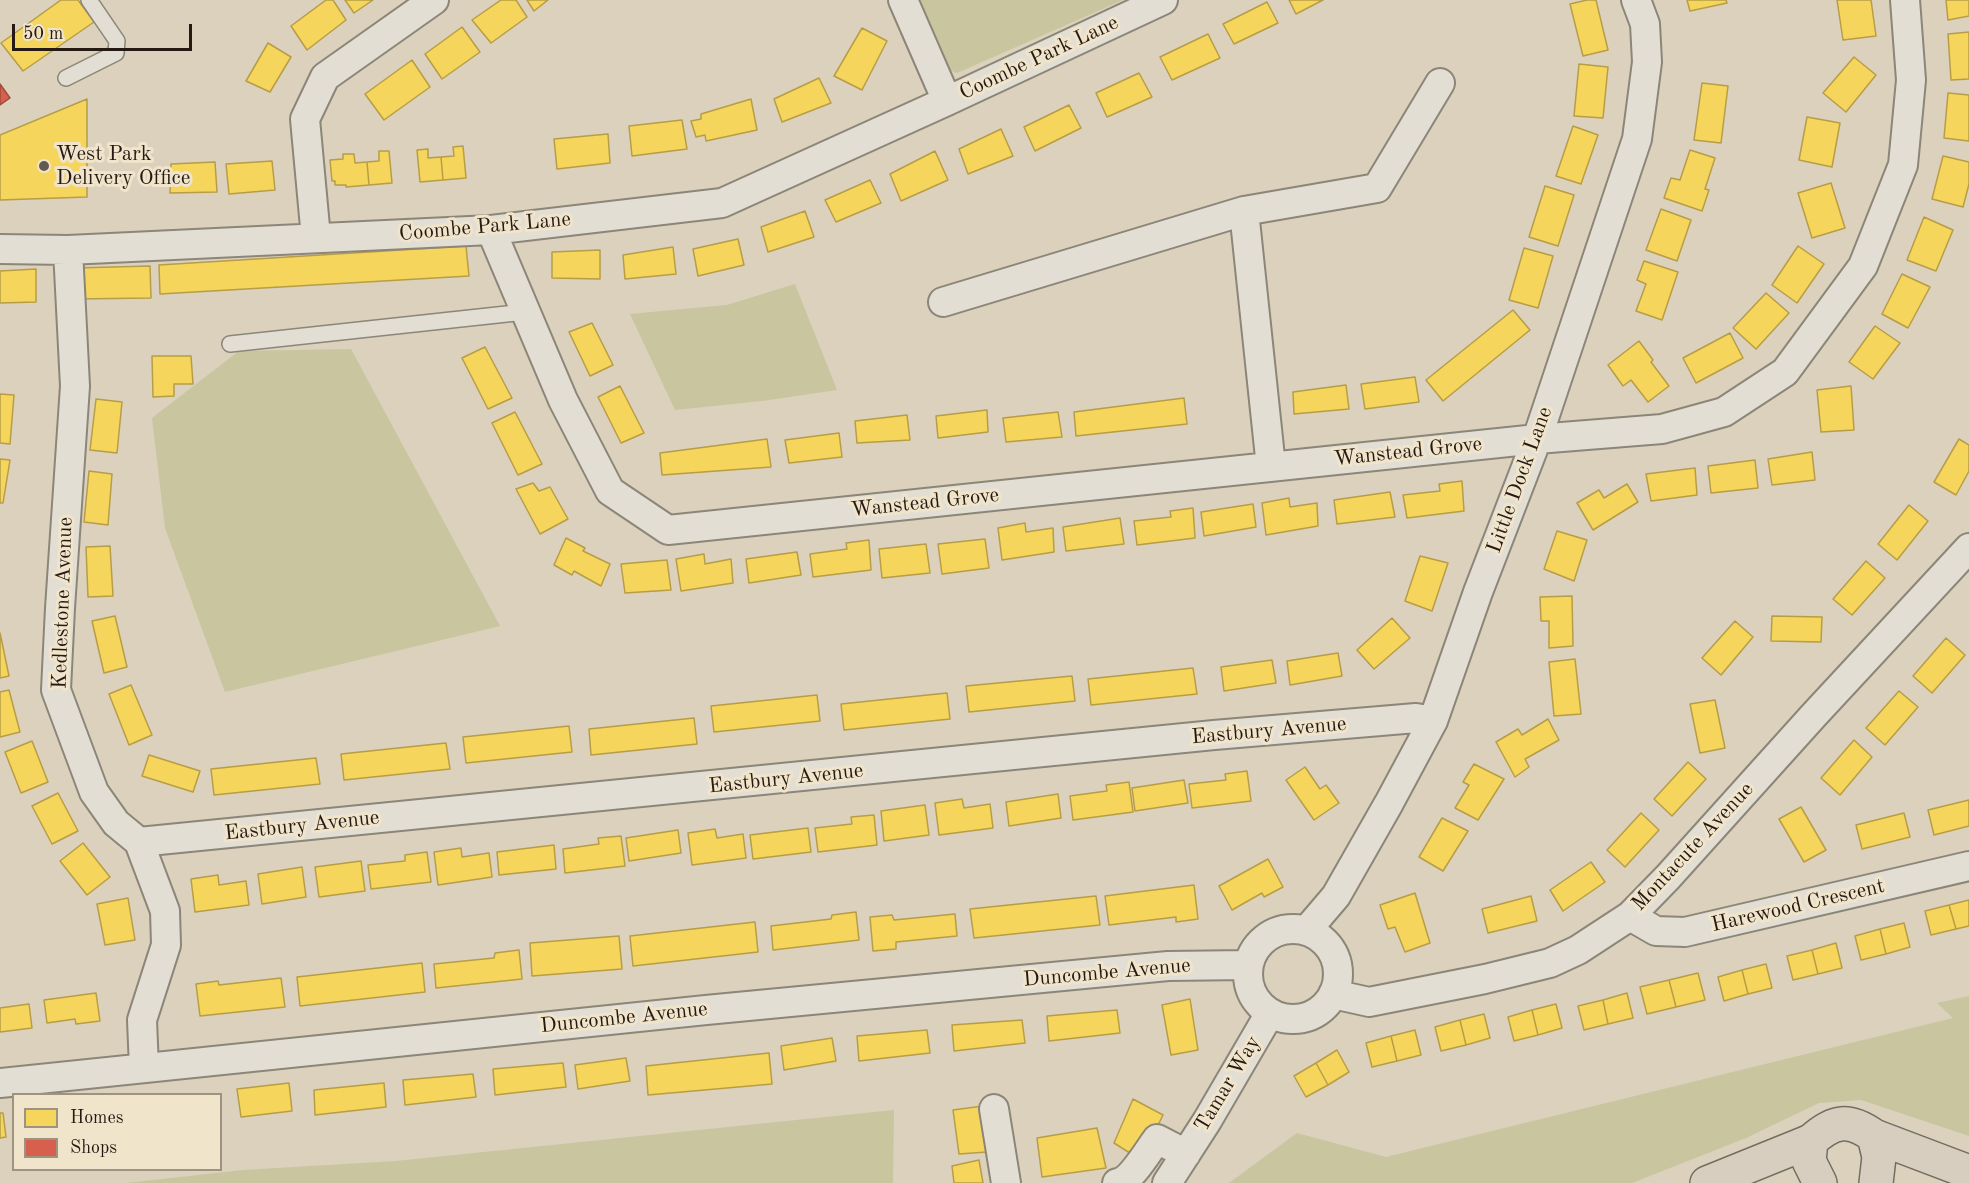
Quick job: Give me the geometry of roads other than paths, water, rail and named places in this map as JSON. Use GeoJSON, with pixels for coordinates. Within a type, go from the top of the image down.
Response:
{"type":"FeatureCollection","features":[{"type":"Feature","properties":{"kind":"main road"},"geometry":{"type":"LineString","coordinates":[[1707,1183],[1811,1141],[1825,1128],[1846,1123],[1969,1172]]}},
{"type":"Feature","properties":{"kind":"main road"},"geometry":{"type":"LineString","coordinates":[[1874,1136],[1879,1157],[1876,1183]]}},
{"type":"Feature","properties":{"kind":"main road"},"geometry":{"type":"LineString","coordinates":[[1811,1141],[1809,1161],[1820,1183]]}},
{"type":"Feature","properties":{"kind":"street"},"geometry":{"type":"LineString","coordinates":[[316,238],[305,119],[325,77],[434,0]]}},
{"type":"Feature","properties":{"kind":"street","name":"Coombe Park Lane"},"geometry":{"type":"LineString","coordinates":[[903,0],[947,101]]}},
{"type":"Feature","properties":{"kind":"street","name":"Coombe Park Lane"},"geometry":{"type":"LineString","coordinates":[[0,249],[68,250],[491,230],[722,203],[1164,0]]}},
{"type":"Feature","properties":{"kind":"street","name":"Little Dock Lane"},"geometry":{"type":"LineString","coordinates":[[1307,930],[1336,896],[1433,721],[1478,592],[1537,439],[1637,139],[1647,62],[1646,24],[1636,0]]}},
{"type":"Feature","properties":{"kind":"street","name":"Wanstead Grove"},"geometry":{"type":"LineString","coordinates":[[491,230],[563,400],[610,491],[668,530],[1537,439],[1662,429],[1724,412],[1785,372],[1863,266],[1904,165],[1911,80],[1905,0]]}},
{"type":"Feature","properties":{"kind":"street"},"geometry":{"type":"LineString","coordinates":[[943,302],[1244,211],[1377,188],[1440,83]]}},
{"type":"Feature","properties":{"kind":"street"},"geometry":{"type":"LineString","coordinates":[[1244,211],[1272,467]]}},
{"type":"Feature","properties":{"kind":"street","name":"Kedlestone Avenue"},"geometry":{"type":"LineString","coordinates":[[68,250],[75,386],[56,690],[94,792],[116,823],[139,842],[165,911],[166,945],[142,1020],[144,1068]]}},
{"type":"Feature","properties":{"kind":"street","name":"Montacute Avenue"},"geometry":{"type":"LineString","coordinates":[[1333,994],[1369,1002],[1485,979],[1550,963],[1578,950],[1630,916],[1969,548]]}},
{"type":"Feature","properties":{"kind":"street","name":"Eastbury Avenue"},"geometry":{"type":"LineString","coordinates":[[139,842],[1214,735],[1416,718],[1433,721]]}},
{"type":"Feature","properties":{"kind":"street","name":"Harewood Crescent"},"geometry":{"type":"LineString","coordinates":[[1630,916],[1656,931],[1685,932],[1969,866]]}},
{"type":"Feature","properties":{"kind":"street"},"geometry":{"type":"LineString","coordinates":[[1291,928],[1307,930],[1324,941],[1336,960],[1338,979],[1333,994],[1321,1009],[1302,1018],[1287,1019],[1270,1013],[1255,999],[1248,982],[1248,965],[1257,945],[1273,932],[1291,928]]}},
{"type":"Feature","properties":{"kind":"street","name":"Duncombe Avenue"},"geometry":{"type":"LineString","coordinates":[[0,1083],[718,1009],[1168,966],[1248,965]]}},
{"type":"Feature","properties":{"kind":"street","name":"Tamar Way"},"geometry":{"type":"LineString","coordinates":[[1167,1183],[1207,1122],[1270,1013]]}},
{"type":"Feature","properties":{"kind":"street"},"geometry":{"type":"LineString","coordinates":[[994,1108],[1006,1183]]}},
{"type":"Feature","properties":{"kind":"street","name":"Tamar Way"},"geometry":{"type":"LineString","coordinates":[[1117,1183],[1122,1182],[1133,1171],[1157,1139],[1186,1154]]}},
{"type":"Feature","properties":{"kind":"lane"},"geometry":{"type":"LineString","coordinates":[[66,78],[116,53],[117,41],[89,0]]}},
{"type":"Feature","properties":{"kind":"lane"},"geometry":{"type":"LineString","coordinates":[[230,344],[525,312]]}},
{"type":"Feature","properties":{"kind":"place","name":"West Park Delivery Office"},"geometry":{"type":"Point","coordinates":[44,166]}}]}
